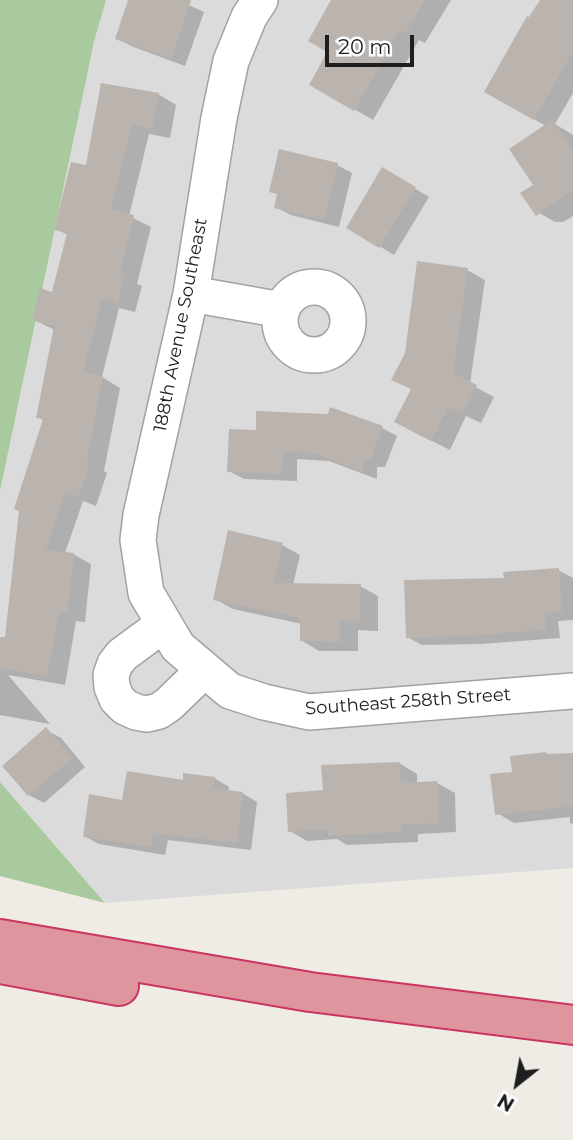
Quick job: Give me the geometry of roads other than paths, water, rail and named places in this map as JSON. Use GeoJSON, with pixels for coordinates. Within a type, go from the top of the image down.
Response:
{"type":"FeatureCollection","features":[{"type":"Feature","properties":{"kind":"highway"},"geometry":{"type":"LineString","coordinates":[[0,939],[310,992],[573,1025]]}},
{"type":"Feature","properties":{"kind":"highway"},"geometry":{"type":"LineString","coordinates":[[0,964],[116,986],[221,993],[310,992]]}},
{"type":"Feature","properties":{"kind":"street","name":"188th Avenue Southeast"},"geometry":{"type":"LineString","coordinates":[[182,647],[146,593],[138,540],[141,515],[191,294],[219,118],[232,61],[249,17],[260,0]]}},
{"type":"Feature","properties":{"kind":"street"},"geometry":{"type":"LineString","coordinates":[[191,294],[282,310]]}},
{"type":"Feature","properties":{"kind":"street","name":"Southeast 258th Street"},"geometry":{"type":"LineString","coordinates":[[182,647],[230,691],[309,712],[573,691]]}}]}
